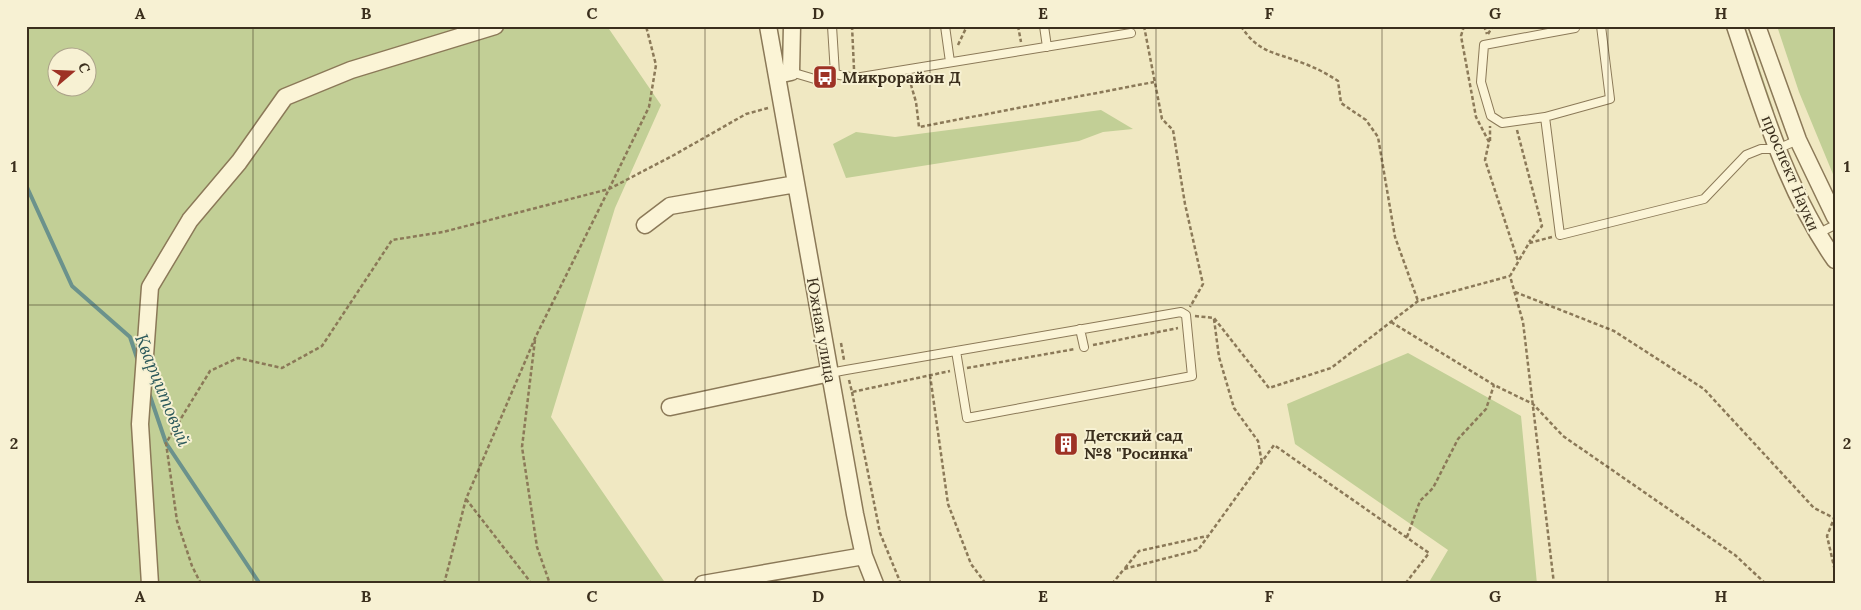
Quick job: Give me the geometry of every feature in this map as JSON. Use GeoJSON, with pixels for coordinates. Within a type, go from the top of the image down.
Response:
{"type":"FeatureCollection","features":[{"type":"Feature","properties":{"kind":"street"},"geometry":{"type":"LineString","coordinates":[[150,584],[140,424],[150,287],[190,220],[239,162],[285,96],[351,70],[495,26]]}},
{"type":"Feature","properties":{"kind":"street"},"geometry":{"type":"LineString","coordinates":[[768,26],[773,57],[784,73]]}},
{"type":"Feature","properties":{"kind":"street"},"geometry":{"type":"LineString","coordinates":[[784,73],[792,26]]}},
{"type":"Feature","properties":{"kind":"street","name":"проспект Науки"},"geometry":{"type":"LineString","coordinates":[[1735,26],[1777,149],[1817,234],[1835,260]]}},
{"type":"Feature","properties":{"kind":"street","name":"проспект Науки"},"geometry":{"type":"LineString","coordinates":[[1757,26],[1798,140],[1835,217]]}},
{"type":"Feature","properties":{"kind":"street","name":"Южная улица"},"geometry":{"type":"LineString","coordinates":[[784,73],[782,104],[796,184],[864,556],[875,584]]}},
{"type":"Feature","properties":{"kind":"street"},"geometry":{"type":"LineString","coordinates":[[645,225],[670,206],[796,184]]}},
{"type":"Feature","properties":{"kind":"street"},"geometry":{"type":"LineString","coordinates":[[670,407],[830,373]]}},
{"type":"Feature","properties":{"kind":"street"},"geometry":{"type":"LineString","coordinates":[[703,584],[864,556]]}},
{"type":"Feature","properties":{"kind":"lane"},"geometry":{"type":"LineString","coordinates":[[832,26],[835,74]]}},
{"type":"Feature","properties":{"kind":"lane"},"geometry":{"type":"LineString","coordinates":[[945,26],[950,62]]}},
{"type":"Feature","properties":{"kind":"lane"},"geometry":{"type":"LineString","coordinates":[[1044,26],[1047,47]]}},
{"type":"Feature","properties":{"kind":"lane"},"geometry":{"type":"LineString","coordinates":[[1575,28],[1484,44],[1481,82],[1491,116],[1502,123],[1545,117],[1610,98],[1601,26]]}},
{"type":"Feature","properties":{"kind":"lane"},"geometry":{"type":"LineString","coordinates":[[784,73],[818,80],[835,74],[854,78],[1130,33]]}},
{"type":"Feature","properties":{"kind":"lane"},"geometry":{"type":"LineString","coordinates":[[1545,117],[1560,234],[1704,199],[1746,154],[1761,148],[1777,149],[1798,140]]}},
{"type":"Feature","properties":{"kind":"lane"},"geometry":{"type":"LineString","coordinates":[[1817,234],[1835,225]]}},
{"type":"Feature","properties":{"kind":"lane"},"geometry":{"type":"LineString","coordinates":[[830,373],[1080,329],[1181,312],[1186,315],[1192,376],[967,418],[956,351]]}},
{"type":"Feature","properties":{"kind":"lane"},"geometry":{"type":"LineString","coordinates":[[1080,329],[1084,347]]}},
{"type":"Feature","properties":{"kind":"path"},"geometry":{"type":"LineString","coordinates":[[444,584],[466,499],[536,336],[649,107],[656,66],[646,26]]}},
{"type":"Feature","properties":{"kind":"path"},"geometry":{"type":"LineString","coordinates":[[852,26],[854,78]]}},
{"type":"Feature","properties":{"kind":"path"},"geometry":{"type":"LineString","coordinates":[[1018,26],[1022,50]]}},
{"type":"Feature","properties":{"kind":"path"},"geometry":{"type":"LineString","coordinates":[[1144,26],[1162,119],[1173,130],[1185,204],[1203,284],[1186,315],[1214,318],[1269,388],[1331,368],[1418,301],[1510,276],[1528,243],[1542,226],[1515,121]]}},
{"type":"Feature","properties":{"kind":"path"},"geometry":{"type":"LineString","coordinates":[[1241,26],[1257,45],[1275,55],[1298,61],[1324,72],[1338,81],[1341,103],[1366,120],[1378,137],[1396,237],[1418,301]]}},
{"type":"Feature","properties":{"kind":"path"},"geometry":{"type":"LineString","coordinates":[[1464,26],[1461,36],[1476,117],[1490,142],[1485,160],[1518,262]]}},
{"type":"Feature","properties":{"kind":"path"},"geometry":{"type":"LineString","coordinates":[[1488,35],[1493,26]]}},
{"type":"Feature","properties":{"kind":"path"},"geometry":{"type":"LineString","coordinates":[[906,69],[916,102],[919,126],[1154,82]]}},
{"type":"Feature","properties":{"kind":"path"},"geometry":{"type":"LineString","coordinates":[[200,584],[177,522],[166,444],[210,371],[238,358],[282,368],[322,346],[392,240],[443,232],[608,189],[674,155],[746,114],[782,104]]}},
{"type":"Feature","properties":{"kind":"path"},"geometry":{"type":"LineString","coordinates":[[1528,243],[1560,234]]}},
{"type":"Feature","properties":{"kind":"path"},"geometry":{"type":"LineString","coordinates":[[1510,276],[1523,322],[1554,584]]}},
{"type":"Feature","properties":{"kind":"path"},"geometry":{"type":"LineString","coordinates":[[1515,292],[1614,331],[1704,389],[1814,508],[1834,517],[1827,536],[1835,571]]}},
{"type":"Feature","properties":{"kind":"path"},"geometry":{"type":"LineString","coordinates":[[1214,318],[1218,357],[1234,408],[1258,441],[1262,462]]}},
{"type":"Feature","properties":{"kind":"path"},"geometry":{"type":"LineString","coordinates":[[1391,322],[1494,385],[1533,404],[1562,436],[1735,554],[1766,584]]}},
{"type":"Feature","properties":{"kind":"path"},"geometry":{"type":"LineString","coordinates":[[852,392],[960,369],[1186,327]]}},
{"type":"Feature","properties":{"kind":"path"},"geometry":{"type":"LineString","coordinates":[[536,336],[522,447],[537,547],[550,584]]}},
{"type":"Feature","properties":{"kind":"path"},"geometry":{"type":"LineString","coordinates":[[840,341],[880,533],[901,584]]}},
{"type":"Feature","properties":{"kind":"path"},"geometry":{"type":"LineString","coordinates":[[930,375],[948,504],[971,564],[986,584]]}},
{"type":"Feature","properties":{"kind":"path"},"geometry":{"type":"LineString","coordinates":[[1407,537],[1420,501],[1433,488],[1458,439],[1486,409],[1494,385]]}},
{"type":"Feature","properties":{"kind":"path"},"geometry":{"type":"LineString","coordinates":[[1124,570],[1198,550],[1274,445],[1429,552],[1405,584]]}},
{"type":"Feature","properties":{"kind":"path"},"geometry":{"type":"LineString","coordinates":[[466,499],[532,584]]}},
{"type":"Feature","properties":{"kind":"path"},"geometry":{"type":"LineString","coordinates":[[1112,584],[1139,551],[1209,536]]}},
{"type":"Feature","properties":{"kind":"green space"},"geometry":{"type":"Polygon","coordinates":[[[26,26],[607,26],[661,105],[615,208],[551,417],[666,584],[26,584],[26,26]]]}},
{"type":"Feature","properties":{"kind":"green space"},"geometry":{"type":"Polygon","coordinates":[[[1740,26],[1745,26],[1774,111],[1769,115],[1740,26]]]}},
{"type":"Feature","properties":{"kind":"green space"},"geometry":{"type":"Polygon","coordinates":[[[1777,26],[1835,26],[1835,179],[1799,92],[1777,26]]]}},
{"type":"Feature","properties":{"kind":"green space"},"geometry":{"type":"Polygon","coordinates":[[[1101,110],[1133,129],[1103,132],[1079,141],[846,178],[833,144],[856,132],[895,137],[1101,110]]]}},
{"type":"Feature","properties":{"kind":"green space"},"geometry":{"type":"Polygon","coordinates":[[[1408,353],[1521,416],[1537,584],[1428,584],[1448,550],[1295,444],[1287,404],[1408,353]]]}},
{"type":"Feature","properties":{"kind":"waterway","name":"Кварцитовый"},"geometry":{"type":"LineString","coordinates":[[26,185],[72,286],[130,337],[138,361]]}},
{"type":"Feature","properties":{"kind":"waterway","name":"Кварцитовый"},"geometry":{"type":"LineString","coordinates":[[149,393],[166,443],[260,584]]}},
{"type":"Feature","properties":{"kind":"place","name":"Микрорайон Д"},"geometry":{"type":"Point","coordinates":[825,77]}},
{"type":"Feature","properties":{"kind":"place","name":"Детский сад №8 \"Росинка\""},"geometry":{"type":"Point","coordinates":[1066,444]}}]}
